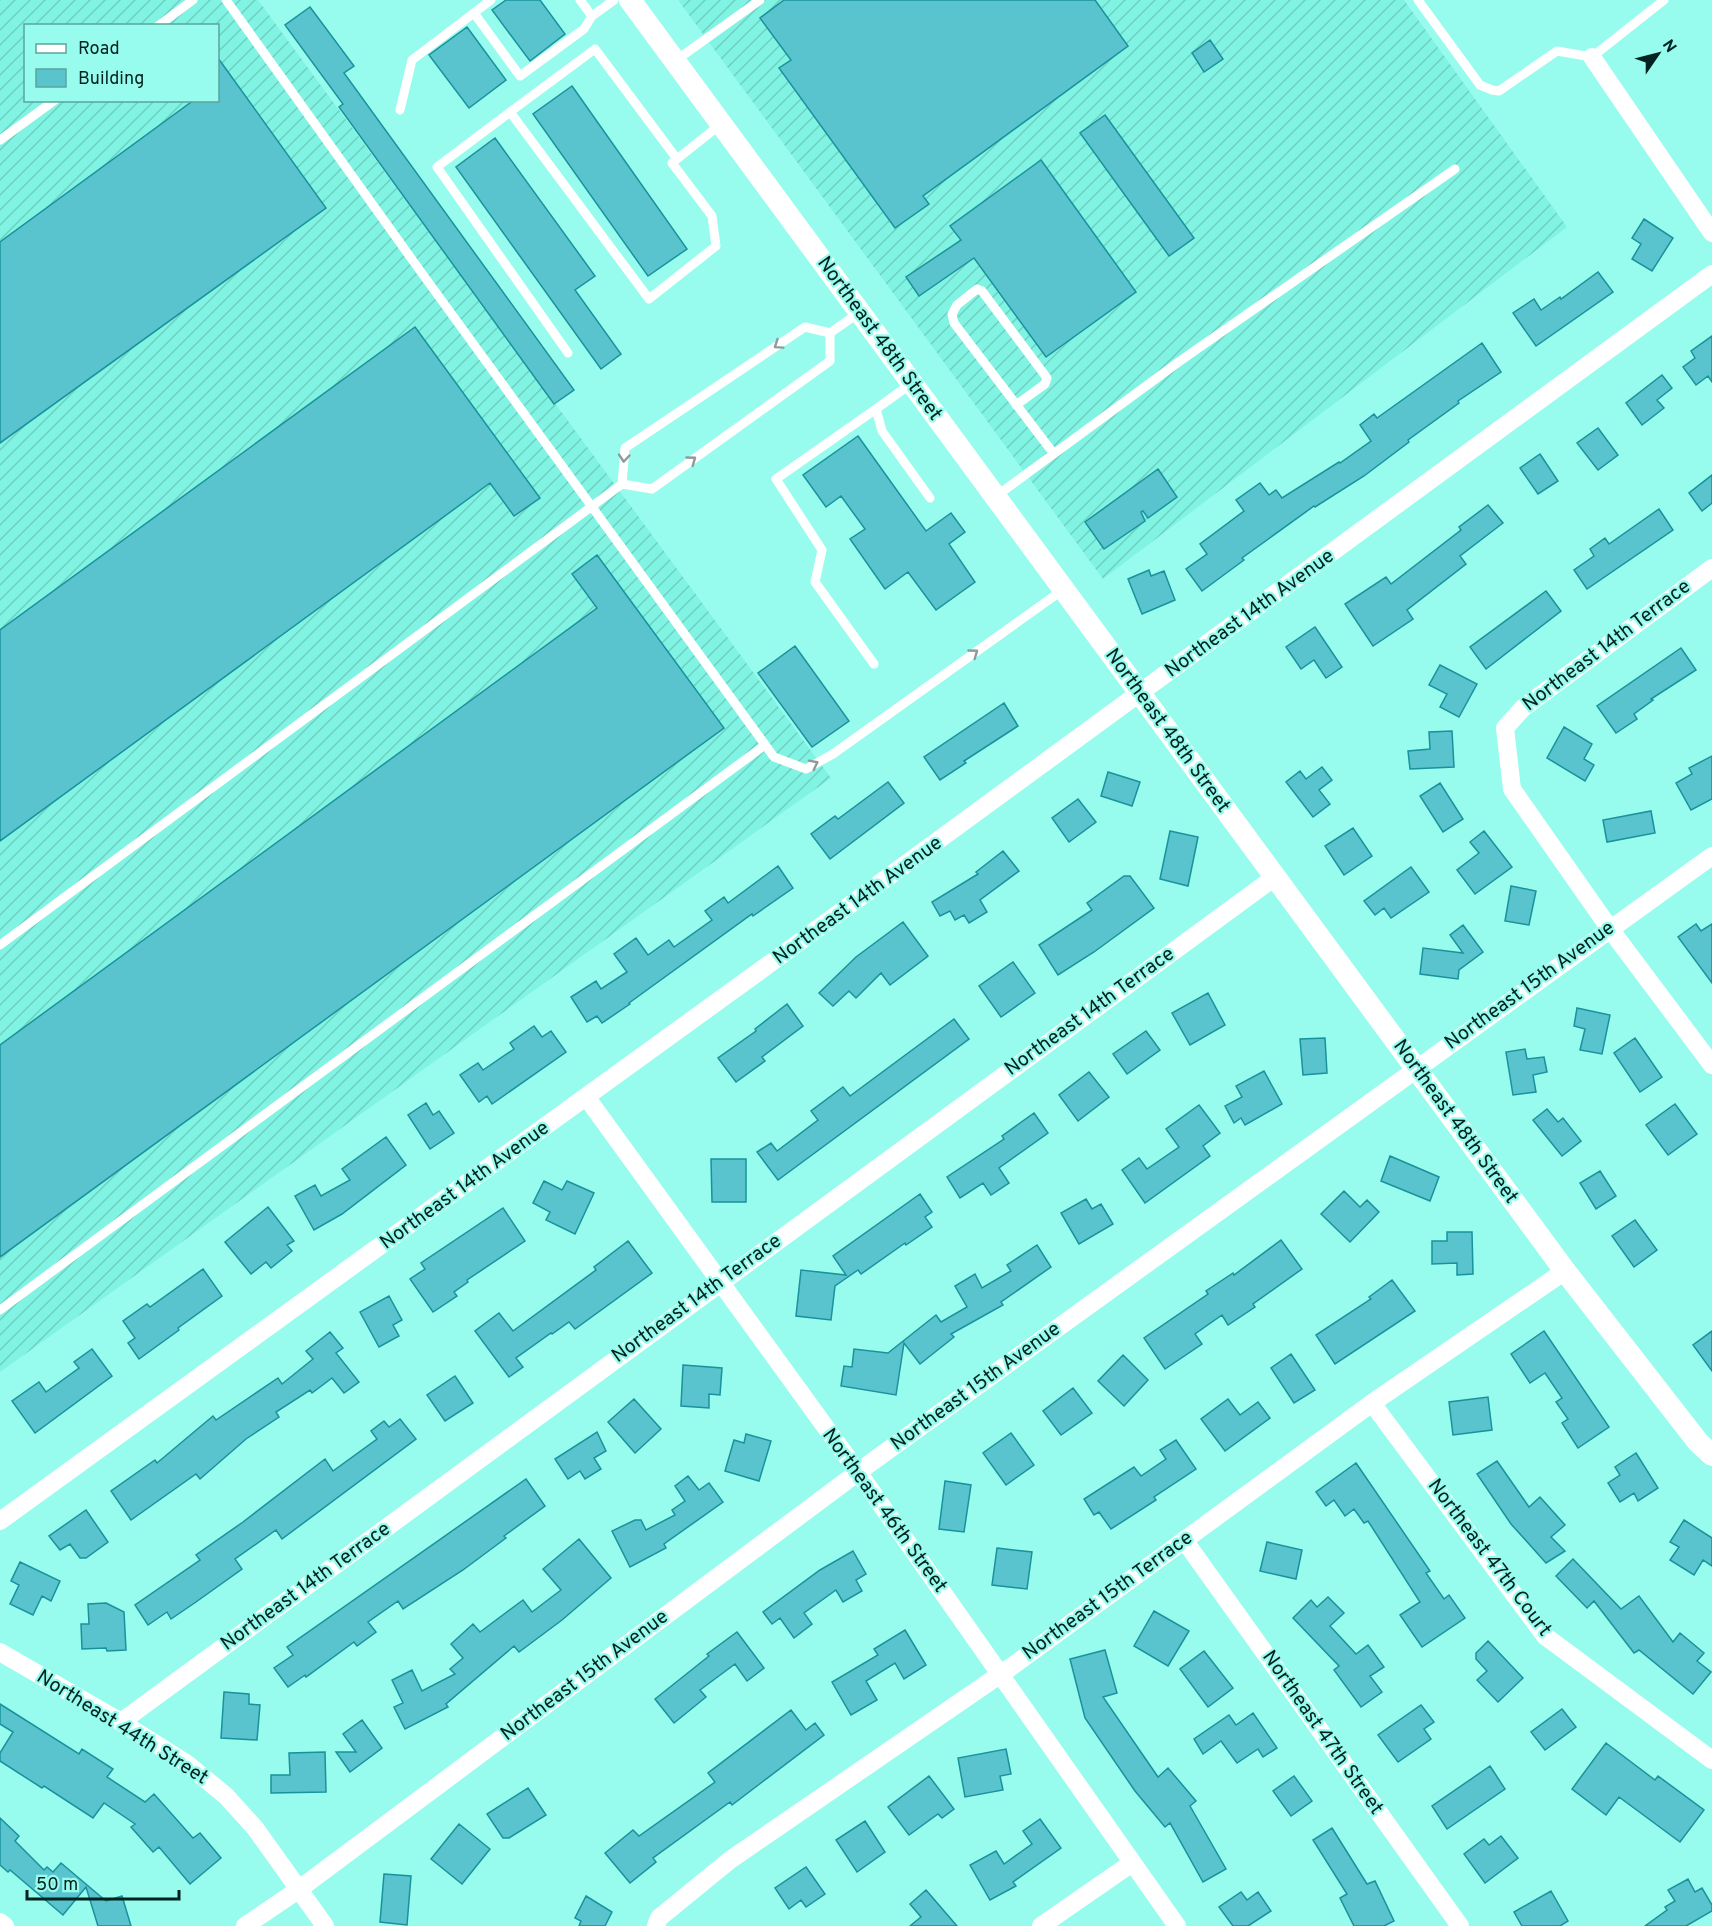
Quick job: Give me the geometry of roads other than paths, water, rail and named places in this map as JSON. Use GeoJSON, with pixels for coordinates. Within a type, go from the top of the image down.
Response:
{"type":"FeatureCollection","features":[{"type":"Feature","properties":{"kind":"street","name":"Northeast 48th Street"},"geometry":{"type":"LineString","coordinates":[[630,0],[1565,1271],[1698,1442],[1712,1455]]}},
{"type":"Feature","properties":{"kind":"street"},"geometry":{"type":"LineString","coordinates":[[1592,57],[1712,233]]}},
{"type":"Feature","properties":{"kind":"street","name":"Northeast 14th Avenue"},"geometry":{"type":"LineString","coordinates":[[0,1521],[1141,695],[1712,274]]}},
{"type":"Feature","properties":{"kind":"street","name":"Northeast 14th Terrace"},"geometry":{"type":"LineString","coordinates":[[1610,929],[1512,789],[1505,728],[1522,708],[1712,568]]}},
{"type":"Feature","properties":{"kind":"street","name":"Northeast 15th Avenue"},"geometry":{"type":"LineString","coordinates":[[245,1926],[298,1890],[858,1472],[1712,856]]}},
{"type":"Feature","properties":{"kind":"street","name":"Northeast 14th Terrace"},"geometry":{"type":"LineString","coordinates":[[121,1722],[1275,877]]}},
{"type":"Feature","properties":{"kind":"street"},"geometry":{"type":"LineString","coordinates":[[1610,929],[1712,1065]]}},
{"type":"Feature","properties":{"kind":"street","name":"Northeast 46th Street"},"geometry":{"type":"LineString","coordinates":[[587,1098],[858,1472],[1177,1926]]}},
{"type":"Feature","properties":{"kind":"street","name":"Northeast 15th Terrace"},"geometry":{"type":"LineString","coordinates":[[656,1926],[659,1918],[730,1860],[1001,1674],[1372,1403],[1565,1271]]}},
{"type":"Feature","properties":{"kind":"street","name":"Northeast 47th Court"},"geometry":{"type":"LineString","coordinates":[[1372,1403],[1545,1636],[1712,1760]]}},
{"type":"Feature","properties":{"kind":"street","name":"Northeast 47th Street"},"geometry":{"type":"LineString","coordinates":[[1184,1540],[1460,1926]]}},
{"type":"Feature","properties":{"kind":"street","name":"Northeast 44th Street"},"geometry":{"type":"LineString","coordinates":[[0,1652],[121,1722],[186,1763],[226,1796],[255,1828],[325,1926]]}},
{"type":"Feature","properties":{"kind":"street"},"geometry":{"type":"LineString","coordinates":[[1041,1926],[1132,1863]]}},
{"type":"Feature","properties":{"kind":"street"},"geometry":{"type":"LineString","coordinates":[[0,1922],[5,1926]]}},
{"type":"Feature","properties":{"kind":"lane"},"geometry":{"type":"LineString","coordinates":[[161,24],[193,0]]}},
{"type":"Feature","properties":{"kind":"lane"},"geometry":{"type":"LineString","coordinates":[[226,0],[774,757],[806,769],[833,754],[1064,589]]}},
{"type":"Feature","properties":{"kind":"lane"},"geometry":{"type":"LineString","coordinates":[[400,110],[412,60],[491,0]]}},
{"type":"Feature","properties":{"kind":"lane"},"geometry":{"type":"LineString","coordinates":[[580,0],[591,16]]}},
{"type":"Feature","properties":{"kind":"lane"},"geometry":{"type":"LineString","coordinates":[[474,13],[520,76],[584,29],[591,16],[614,0]]}},
{"type":"Feature","properties":{"kind":"lane"},"geometry":{"type":"LineString","coordinates":[[675,61],[746,4],[760,0]]}},
{"type":"Feature","properties":{"kind":"lane"},"geometry":{"type":"LineString","coordinates":[[1418,0],[1480,85],[1499,91],[1557,51],[1592,57],[1664,0]]}},
{"type":"Feature","properties":{"kind":"lane"},"geometry":{"type":"LineString","coordinates":[[568,353],[437,167],[594,49],[677,159]]}},
{"type":"Feature","properties":{"kind":"lane"},"geometry":{"type":"LineString","coordinates":[[0,140],[52,102]]}},
{"type":"Feature","properties":{"kind":"lane"},"geometry":{"type":"LineString","coordinates":[[510,112],[649,299],[716,246],[712,216],[672,163],[722,124]]}},
{"type":"Feature","properties":{"kind":"lane"},"geometry":{"type":"LineString","coordinates":[[995,497],[1179,361],[1455,169]]}},
{"type":"Feature","properties":{"kind":"lane"},"geometry":{"type":"LineString","coordinates":[[1016,405],[1045,384],[1047,378],[982,291],[977,289],[957,305],[952,314],[954,323],[1016,405],[1054,454]]}},
{"type":"Feature","properties":{"kind":"lane"},"geometry":{"type":"LineString","coordinates":[[622,484],[625,448],[805,327],[830,333],[860,312]]}},
{"type":"Feature","properties":{"kind":"lane"},"geometry":{"type":"LineString","coordinates":[[0,945],[622,484],[652,489],[830,361],[830,333]]}},
{"type":"Feature","properties":{"kind":"lane"},"geometry":{"type":"LineString","coordinates":[[874,664],[815,582],[822,550],[776,479],[912,383]]}},
{"type":"Feature","properties":{"kind":"lane"},"geometry":{"type":"LineString","coordinates":[[876,409],[882,431],[930,498]]}},
{"type":"Feature","properties":{"kind":"lane"},"geometry":{"type":"LineString","coordinates":[[0,1310],[765,745]]}}]}
